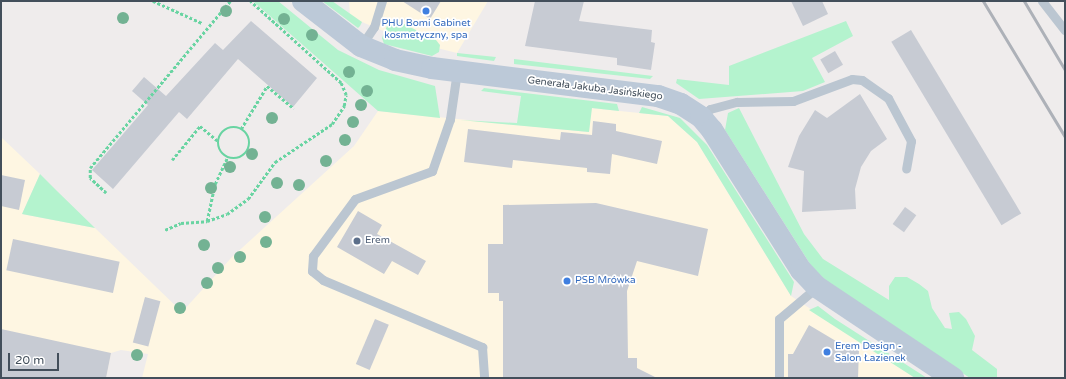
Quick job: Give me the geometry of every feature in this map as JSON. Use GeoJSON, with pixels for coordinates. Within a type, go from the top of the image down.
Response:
{"type":"FeatureCollection","features":[{"type":"Feature","properties":{"kind":"street","name":"Generała Jakuba Jasińskiego"},"geometry":{"type":"LineString","coordinates":[[303,1],[361,46],[395,60],[457,71],[658,96],[681,104],[701,117],[801,270],[817,288],[953,378]]}},
{"type":"Feature","properties":{"kind":"lane"},"geometry":{"type":"LineString","coordinates":[[361,46],[374,27],[382,1]]}},
{"type":"Feature","properties":{"kind":"lane"},"geometry":{"type":"LineString","coordinates":[[1042,1],[1065,30]]}},
{"type":"Feature","properties":{"kind":"lane"},"geometry":{"type":"LineString","coordinates":[[457,71],[450,119],[432,171],[355,199],[312,256],[312,271],[323,280],[482,346],[484,378]]}},
{"type":"Feature","properties":{"kind":"lane"},"geometry":{"type":"LineString","coordinates":[[701,117],[710,109],[737,102],[793,101],[852,79],[862,80],[888,98],[911,141],[906,169]]}},
{"type":"Feature","properties":{"kind":"lane"},"geometry":{"type":"LineString","coordinates":[[779,378],[779,319],[817,288]]}},
{"type":"Feature","properties":{"kind":"path"},"geometry":{"type":"LineString","coordinates":[[153,1],[202,23]]}},
{"type":"Feature","properties":{"kind":"path"},"geometry":{"type":"LineString","coordinates":[[106,193],[90,178],[90,168],[230,1]]}},
{"type":"Feature","properties":{"kind":"path"},"geometry":{"type":"LineString","coordinates":[[165,230],[181,223],[207,221],[227,214],[248,199],[275,162],[332,124],[344,106],[346,95],[341,83],[250,1]]}},
{"type":"Feature","properties":{"kind":"path"},"geometry":{"type":"LineString","coordinates":[[241,128],[267,86],[294,109]]}},
{"type":"Feature","properties":{"kind":"path"},"geometry":{"type":"LineString","coordinates":[[172,160],[200,126],[218,141],[220,150],[227,158],[238,158],[249,147],[248,136],[241,128]]}},
{"type":"Feature","properties":{"kind":"path"},"geometry":{"type":"LineString","coordinates":[[218,141],[226,129],[241,128]]}},
{"type":"Feature","properties":{"kind":"path"},"geometry":{"type":"LineString","coordinates":[[207,221],[215,184],[227,158]]}},
{"type":"Feature","properties":{"kind":"shaded area"},"geometry":{"type":"Polygon","coordinates":[[[349,1],[488,1],[457,53],[405,40],[350,17],[349,1]]]}},
{"type":"Feature","properties":{"kind":"shaded area"},"geometry":{"type":"Polygon","coordinates":[[[591,108],[668,116],[697,142],[791,296],[915,378],[142,378],[148,354],[121,350],[111,353],[106,378],[1,378],[1,137],[40,174],[22,214],[95,228],[182,312],[232,257],[354,146],[378,111],[589,132],[591,108]]]}},
{"type":"Feature","properties":{"kind":"green space"},"geometry":{"type":"Polygon","coordinates":[[[253,1],[278,1],[338,50],[379,70],[435,86],[440,118],[378,111],[253,1]]]}},
{"type":"Feature","properties":{"kind":"green space"},"geometry":{"type":"Polygon","coordinates":[[[322,1],[332,1],[362,22],[360,26],[358,28],[322,1]]]}},
{"type":"Feature","properties":{"kind":"green space"},"geometry":{"type":"Polygon","coordinates":[[[846,21],[853,36],[812,58],[825,82],[803,91],[699,99],[676,83],[677,79],[729,85],[729,66],[846,21]]]}},
{"type":"Feature","properties":{"kind":"green space"},"geometry":{"type":"Polygon","coordinates":[[[400,22],[436,40],[440,45],[439,52],[432,56],[384,44],[382,38],[387,26],[400,22]]]}},
{"type":"Feature","properties":{"kind":"green space"},"geometry":{"type":"Polygon","coordinates":[[[457,53],[496,57],[494,61],[457,56],[457,53]]]}},
{"type":"Feature","properties":{"kind":"green space"},"geometry":{"type":"Polygon","coordinates":[[[514,59],[653,76],[650,79],[514,64],[514,59]]]}},
{"type":"Feature","properties":{"kind":"green space"},"geometry":{"type":"Polygon","coordinates":[[[484,88],[617,104],[619,111],[592,108],[589,132],[460,120],[517,123],[521,96],[481,91],[484,88]]]}},
{"type":"Feature","properties":{"kind":"green space"},"geometry":{"type":"Polygon","coordinates":[[[642,107],[680,118],[707,145],[794,282],[791,296],[697,142],[668,116],[639,113],[642,107]]]}},
{"type":"Feature","properties":{"kind":"green space"},"geometry":{"type":"Polygon","coordinates":[[[739,108],[804,234],[823,259],[889,300],[889,286],[895,277],[907,277],[919,284],[928,291],[932,308],[945,328],[952,329],[949,313],[959,312],[966,319],[975,336],[972,350],[997,369],[997,378],[970,378],[839,293],[812,267],[725,130],[728,113],[739,108]]]}},
{"type":"Feature","properties":{"kind":"green space"},"geometry":{"type":"Polygon","coordinates":[[[40,174],[57,191],[95,228],[22,214],[40,174]]]}},
{"type":"Feature","properties":{"kind":"green space"},"geometry":{"type":"Polygon","coordinates":[[[818,306],[835,319],[927,378],[915,378],[809,310],[818,306]]]}},
{"type":"Feature","properties":{"kind":"building","name":"PHU Bomi Gabinet kosmetyczny, spa"},"geometry":{"type":"Polygon","coordinates":[[[402,1],[441,1],[430,19],[402,1]]]}},
{"type":"Feature","properties":{"kind":"building"},"geometry":{"type":"Polygon","coordinates":[[[535,1],[584,1],[579,21],[652,30],[651,42],[655,43],[651,70],[617,65],[617,58],[525,46],[535,1]]]}},
{"type":"Feature","properties":{"kind":"building"},"geometry":{"type":"Polygon","coordinates":[[[791,1],[822,1],[828,14],[803,26],[791,1]]]}},
{"type":"Feature","properties":{"kind":"building"},"geometry":{"type":"Polygon","coordinates":[[[251,21],[317,78],[293,107],[238,59],[187,119],[179,112],[113,189],[92,170],[148,105],[132,91],[144,77],[166,96],[215,43],[223,50],[251,21]]]}},
{"type":"Feature","properties":{"kind":"building"},"geometry":{"type":"Polygon","coordinates":[[[911,30],[1021,213],[1002,225],[891,42],[911,30]]]}},
{"type":"Feature","properties":{"kind":"building"},"geometry":{"type":"Polygon","coordinates":[[[835,51],[843,65],[828,73],[820,60],[835,51]]]}},
{"type":"Feature","properties":{"kind":"building"},"geometry":{"type":"Polygon","coordinates":[[[860,94],[887,139],[871,151],[861,167],[855,189],[856,209],[802,212],[804,171],[788,167],[799,136],[815,110],[827,118],[860,94]]]}},
{"type":"Feature","properties":{"kind":"building"},"geometry":{"type":"Polygon","coordinates":[[[593,121],[616,124],[616,131],[662,141],[657,164],[612,154],[610,174],[587,172],[587,168],[513,160],[512,168],[464,162],[468,129],[560,140],[561,132],[592,135],[593,121]]]}},
{"type":"Feature","properties":{"kind":"building"},"geometry":{"type":"Polygon","coordinates":[[[1,175],[25,180],[19,210],[1,206],[1,175]]]}},
{"type":"Feature","properties":{"kind":"building","name":"PSB Mrówka"},"geometry":{"type":"Polygon","coordinates":[[[596,203],[708,229],[698,276],[637,261],[627,291],[628,358],[637,358],[637,368],[657,378],[503,378],[503,301],[499,301],[499,293],[488,293],[488,244],[503,244],[503,205],[596,203]]]}},
{"type":"Feature","properties":{"kind":"building"},"geometry":{"type":"Polygon","coordinates":[[[905,207],[916,215],[904,232],[893,224],[905,207]]]}},
{"type":"Feature","properties":{"kind":"building"},"geometry":{"type":"Polygon","coordinates":[[[358,211],[382,225],[377,234],[426,261],[418,275],[392,261],[384,274],[337,247],[358,211]]]}},
{"type":"Feature","properties":{"kind":"building"},"geometry":{"type":"Polygon","coordinates":[[[13,239],[120,262],[113,293],[6,270],[13,239]]]}},
{"type":"Feature","properties":{"kind":"building"},"geometry":{"type":"Polygon","coordinates":[[[145,297],[160,301],[148,347],[133,342],[145,297]]]}},
{"type":"Feature","properties":{"kind":"building"},"geometry":{"type":"Polygon","coordinates":[[[375,319],[389,325],[370,370],[356,364],[375,319]]]}},
{"type":"Feature","properties":{"kind":"building","name":"Erem Design - Salon Łazienek"},"geometry":{"type":"Polygon","coordinates":[[[809,325],[851,350],[859,350],[858,378],[788,378],[788,354],[793,354],[809,325]]]}},
{"type":"Feature","properties":{"kind":"building"},"geometry":{"type":"Polygon","coordinates":[[[1,329],[111,353],[106,378],[1,378],[1,329]]]}},
{"type":"Feature","properties":{"kind":"railway"},"geometry":{"type":"LineString","coordinates":[[983,1],[1065,137]]}},
{"type":"Feature","properties":{"kind":"railway"},"geometry":{"type":"LineString","coordinates":[[1024,1],[1065,70]]}},
{"type":"Feature","properties":{"kind":"place","name":"PHU Bomi Gabinet kosmetyczny, spa"},"geometry":{"type":"Point","coordinates":[426,11]}},
{"type":"Feature","properties":{"kind":"place","name":"Erem"},"geometry":{"type":"Point","coordinates":[357,241]}},
{"type":"Feature","properties":{"kind":"place","name":"PSB Mrówka"},"geometry":{"type":"Point","coordinates":[567,281]}},
{"type":"Feature","properties":{"kind":"place","name":"Erem Design - Salon Łazienek"},"geometry":{"type":"Point","coordinates":[827,352]}}]}
